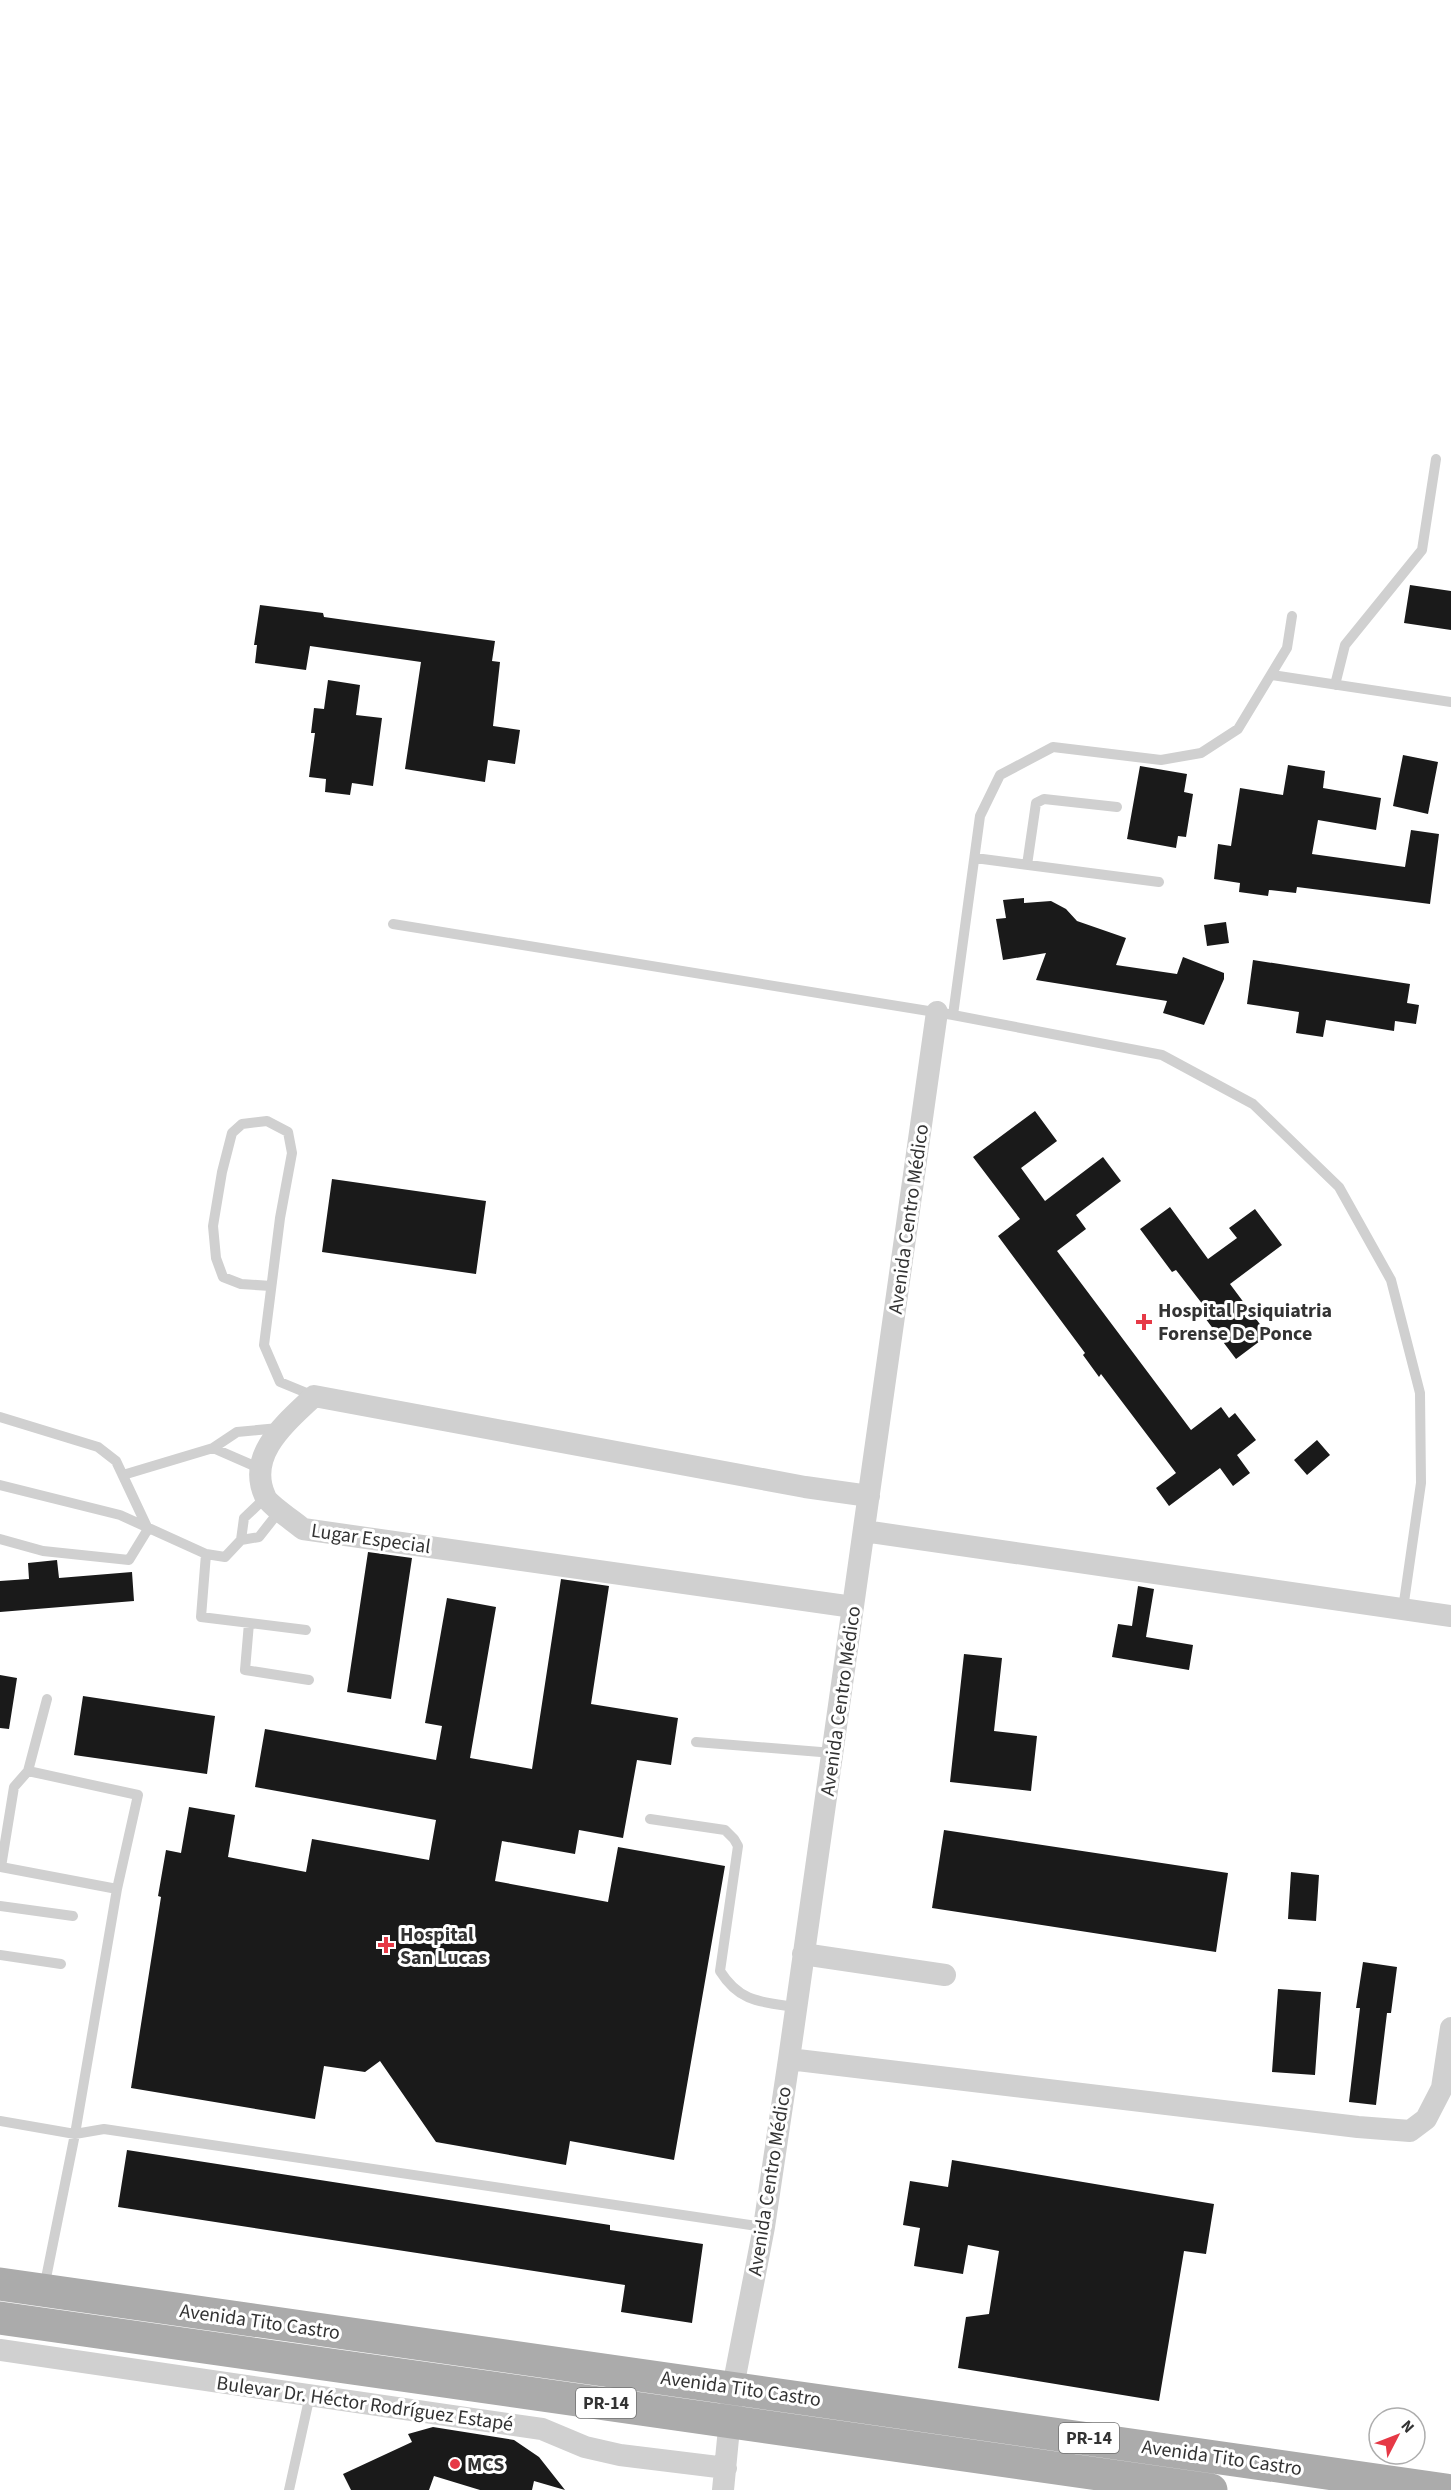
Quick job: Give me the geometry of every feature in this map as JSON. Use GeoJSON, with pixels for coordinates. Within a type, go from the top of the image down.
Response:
{"type":"FeatureCollection","features":[{"type":"Feature","properties":{"kind":"main road","name":"Avenida Tito Castro"},"geometry":{"type":"LineString","coordinates":[[0,2284],[40,2306],[731,2421],[1211,2490]]}},
{"type":"Feature","properties":{"kind":"main road","name":"Avenida Tito Castro"},"geometry":{"type":"LineString","coordinates":[[0,2318],[40,2306],[733,2387],[1446,2490]]}},
{"type":"Feature","properties":{"kind":"street","name":"Avenida Centro Médico"},"geometry":{"type":"LineString","coordinates":[[725,2479],[733,2387],[764,2228],[869,1496],[945,1013]]}},
{"type":"Feature","properties":{"kind":"street"},"geometry":{"type":"LineString","coordinates":[[273,1504],[259,1468],[276,1432],[314,1396],[805,1487],[869,1496]]}},
{"type":"Feature","properties":{"kind":"street","name":"Lugar Especial"},"geometry":{"type":"LineString","coordinates":[[273,1504],[303,1529],[854,1607]]}},
{"type":"Feature","properties":{"kind":"street"},"geometry":{"type":"LineString","coordinates":[[864,1531],[1451,1616]]}},
{"type":"Feature","properties":{"kind":"street"},"geometry":{"type":"LineString","coordinates":[[803,1954],[945,1975]]}},
{"type":"Feature","properties":{"kind":"street"},"geometry":{"type":"LineString","coordinates":[[789,2059],[1358,2127],[1410,2131],[1426,2119],[1442,2088],[1451,2028]]}},
{"type":"Feature","properties":{"kind":"street","name":"Bulevar Dr. Héctor Rodríguez Estapé"},"geometry":{"type":"LineString","coordinates":[[0,2350],[542,2429],[585,2447],[725,2479]]}},
{"type":"Feature","properties":{"kind":"lane"},"geometry":{"type":"LineString","coordinates":[[1335,685],[1345,645],[1422,550],[1436,459]]}},
{"type":"Feature","properties":{"kind":"lane"},"geometry":{"type":"LineString","coordinates":[[945,1013],[975,858],[980,816],[1000,775],[1053,747],[1161,760],[1202,753],[1238,729],[1287,648],[1292,616]]}},
{"type":"Feature","properties":{"kind":"lane"},"geometry":{"type":"LineString","coordinates":[[1272,675],[1451,702]]}},
{"type":"Feature","properties":{"kind":"lane"},"geometry":{"type":"LineString","coordinates":[[1027,865],[1036,803],[1044,799],[1117,807]]}},
{"type":"Feature","properties":{"kind":"lane"},"geometry":{"type":"LineString","coordinates":[[975,858],[1159,882]]}},
{"type":"Feature","properties":{"kind":"lane"},"geometry":{"type":"LineString","coordinates":[[393,924],[945,1013],[1162,1055],[1253,1104],[1338,1187],[1391,1280],[1420,1393],[1421,1483],[1403,1609]]}},
{"type":"Feature","properties":{"kind":"lane"},"geometry":{"type":"LineString","coordinates":[[271,1286],[241,1284],[223,1277],[216,1258],[213,1226],[222,1172],[232,1133],[242,1124],[267,1120],[288,1131],[292,1153],[280,1218],[264,1345],[280,1382],[314,1396]]}},
{"type":"Feature","properties":{"kind":"lane"},"geometry":{"type":"LineString","coordinates":[[0,1417],[98,1447],[116,1461],[148,1529]]}},
{"type":"Feature","properties":{"kind":"lane"},"geometry":{"type":"LineString","coordinates":[[123,1475],[213,1448],[237,1432],[281,1428]]}},
{"type":"Feature","properties":{"kind":"lane"},"geometry":{"type":"LineString","coordinates":[[213,1448],[259,1468]]}},
{"type":"Feature","properties":{"kind":"lane"},"geometry":{"type":"LineString","coordinates":[[0,1485],[120,1515],[206,1554],[225,1557],[241,1540],[244,1518],[273,1504]]}},
{"type":"Feature","properties":{"kind":"lane"},"geometry":{"type":"LineString","coordinates":[[241,1540],[259,1537],[273,1504]]}},
{"type":"Feature","properties":{"kind":"lane"},"geometry":{"type":"LineString","coordinates":[[0,1539],[43,1551],[129,1560],[148,1529]]}},
{"type":"Feature","properties":{"kind":"lane"},"geometry":{"type":"LineString","coordinates":[[206,1554],[201,1617],[306,1630]]}},
{"type":"Feature","properties":{"kind":"lane"},"geometry":{"type":"LineString","coordinates":[[249,1623],[245,1670],[309,1680]]}},
{"type":"Feature","properties":{"kind":"lane"},"geometry":{"type":"LineString","coordinates":[[47,1699],[28,1771],[14,1787],[1,1868],[117,1889]]}},
{"type":"Feature","properties":{"kind":"lane"},"geometry":{"type":"LineString","coordinates":[[696,1742],[833,1753]]}},
{"type":"Feature","properties":{"kind":"lane"},"geometry":{"type":"LineString","coordinates":[[28,1771],[138,1795],[117,1889],[75,2134],[40,2306]]}},
{"type":"Feature","properties":{"kind":"lane"},"geometry":{"type":"LineString","coordinates":[[650,1819],[725,1830],[734,1839],[738,1846],[720,1971],[737,1993],[751,2000],[796,2007]]}},
{"type":"Feature","properties":{"kind":"lane"},"geometry":{"type":"LineString","coordinates":[[0,1906],[73,1916]]}},
{"type":"Feature","properties":{"kind":"lane"},"geometry":{"type":"LineString","coordinates":[[0,1955],[61,1964]]}},
{"type":"Feature","properties":{"kind":"lane"},"geometry":{"type":"LineString","coordinates":[[0,2121],[75,2134],[104,2129],[764,2228]]}},
{"type":"Feature","properties":{"kind":"lane"},"geometry":{"type":"LineString","coordinates":[[289,2490],[310,2395]]}},
{"type":"Feature","properties":{"kind":"building"},"geometry":{"type":"Polygon","coordinates":[[[1410,585],[1451,591],[1451,630],[1404,623],[1410,585]]]}},
{"type":"Feature","properties":{"kind":"building"},"geometry":{"type":"Polygon","coordinates":[[[260,605],[323,613],[324,617],[495,641],[492,661],[500,662],[493,726],[520,730],[515,764],[488,760],[485,782],[405,769],[421,662],[310,646],[306,670],[255,663],[257,645],[254,645],[260,605]]]}},
{"type":"Feature","properties":{"kind":"building"},"geometry":{"type":"Polygon","coordinates":[[[328,680],[360,685],[356,715],[382,718],[373,786],[352,783],[350,795],[325,792],[326,779],[309,777],[315,733],[311,733],[314,708],[324,709],[328,680]]]}},
{"type":"Feature","properties":{"kind":"building"},"geometry":{"type":"Polygon","coordinates":[[[1403,755],[1438,762],[1428,814],[1393,806],[1403,755]]]}},
{"type":"Feature","properties":{"kind":"building"},"geometry":{"type":"Polygon","coordinates":[[[1288,765],[1325,771],[1323,788],[1381,798],[1376,830],[1318,820],[1312,854],[1405,867],[1411,830],[1439,834],[1430,904],[1297,887],[1296,893],[1269,890],[1268,896],[1239,892],[1240,883],[1214,879],[1218,844],[1231,846],[1240,788],[1283,795],[1288,765]]]}},
{"type":"Feature","properties":{"kind":"building"},"geometry":{"type":"Polygon","coordinates":[[[1140,766],[1187,774],[1184,792],[1193,794],[1186,837],[1178,836],[1176,848],[1127,839],[1140,766]]]}},
{"type":"Feature","properties":{"kind":"building"},"geometry":{"type":"Polygon","coordinates":[[[1024,898],[1024,903],[1051,901],[1066,909],[1077,921],[1126,938],[1116,965],[1177,974],[1183,957],[1224,973],[1224,979],[1204,1025],[1163,1013],[1167,1001],[1036,980],[1046,953],[1003,960],[996,919],[1006,918],[1003,900],[1024,898]]]}},
{"type":"Feature","properties":{"kind":"building"},"geometry":{"type":"Polygon","coordinates":[[[1226,922],[1229,943],[1207,946],[1204,925],[1226,922]]]}},
{"type":"Feature","properties":{"kind":"building"},"geometry":{"type":"Polygon","coordinates":[[[1253,960],[1410,984],[1407,1003],[1419,1005],[1416,1024],[1395,1021],[1394,1031],[1326,1020],[1323,1037],[1296,1033],[1299,1012],[1247,1004],[1253,960]]]}},
{"type":"Feature","properties":{"kind":"building"},"geometry":{"type":"Polygon","coordinates":[[[1035,1111],[1057,1141],[1021,1168],[1045,1201],[1103,1157],[1121,1181],[1076,1215],[1086,1229],[1057,1251],[1191,1430],[1221,1407],[1229,1418],[1235,1413],[1256,1440],[1237,1455],[1250,1473],[1233,1486],[1220,1468],[1169,1506],[1156,1488],[1176,1473],[1101,1374],[1099,1377],[1083,1355],[1085,1353],[998,1236],[1020,1219],[973,1157],[1035,1111]]]}},
{"type":"Feature","properties":{"kind":"building"},"geometry":{"type":"Polygon","coordinates":[[[332,1179],[486,1201],[476,1274],[322,1252],[332,1179]]]}},
{"type":"Feature","properties":{"kind":"building"},"geometry":{"type":"Polygon","coordinates":[[[1170,1207],[1208,1259],[1237,1238],[1229,1228],[1255,1209],[1282,1245],[1230,1284],[1268,1335],[1236,1359],[1202,1314],[1207,1310],[1176,1270],[1172,1272],[1140,1229],[1170,1207]]]}},
{"type":"Feature","properties":{"kind":"building"},"geometry":{"type":"Polygon","coordinates":[[[1317,1440],[1330,1455],[1307,1475],[1294,1460],[1317,1440]]]}},
{"type":"Feature","properties":{"kind":"building"},"geometry":{"type":"Polygon","coordinates":[[[368,1552],[412,1558],[391,1699],[347,1692],[368,1552]]]}},
{"type":"Feature","properties":{"kind":"building"},"geometry":{"type":"Polygon","coordinates":[[[57,1560],[59,1578],[132,1572],[134,1601],[0,1612],[0,1581],[29,1579],[28,1563],[57,1560]]]}},
{"type":"Feature","properties":{"kind":"building"},"geometry":{"type":"Polygon","coordinates":[[[561,1579],[609,1586],[591,1704],[678,1718],[671,1765],[637,1760],[623,1838],[579,1830],[575,1854],[502,1841],[495,1881],[608,1902],[618,1847],[725,1866],[674,2160],[570,2141],[566,2165],[436,2142],[380,2061],[365,2072],[324,2066],[315,2119],[131,2088],[161,1897],[158,1896],[166,1850],[181,1853],[189,1807],[235,1815],[228,1857],[306,1872],[312,1839],[429,1860],[436,1820],[255,1787],[265,1729],[436,1760],[442,1726],[425,1723],[447,1598],[496,1607],[470,1758],[532,1769],[561,1579]]]}},
{"type":"Feature","properties":{"kind":"building"},"geometry":{"type":"Polygon","coordinates":[[[1138,1586],[1154,1589],[1146,1637],[1193,1645],[1189,1670],[1112,1657],[1118,1624],[1132,1626],[1138,1586]]]}},
{"type":"Feature","properties":{"kind":"building"},"geometry":{"type":"Polygon","coordinates":[[[964,1654],[1002,1658],[994,1731],[1037,1736],[1031,1791],[950,1782],[964,1654]]]}},
{"type":"Feature","properties":{"kind":"building"},"geometry":{"type":"Polygon","coordinates":[[[0,1675],[17,1678],[9,1729],[0,1728],[0,1675]]]}},
{"type":"Feature","properties":{"kind":"building"},"geometry":{"type":"Polygon","coordinates":[[[83,1696],[215,1716],[207,1774],[74,1755],[83,1696]]]}},
{"type":"Feature","properties":{"kind":"building"},"geometry":{"type":"Polygon","coordinates":[[[944,1830],[1228,1873],[1216,1952],[932,1908],[944,1830]]]}},
{"type":"Feature","properties":{"kind":"building"},"geometry":{"type":"Polygon","coordinates":[[[1291,1872],[1319,1875],[1316,1921],[1288,1919],[1291,1872]]]}},
{"type":"Feature","properties":{"kind":"building"},"geometry":{"type":"Polygon","coordinates":[[[1363,1962],[1397,1967],[1391,2013],[1387,2013],[1376,2105],[1349,2102],[1360,2008],[1356,2008],[1363,1962]]]}},
{"type":"Feature","properties":{"kind":"building"},"geometry":{"type":"Polygon","coordinates":[[[1278,1989],[1321,1992],[1315,2075],[1272,2072],[1278,1989]]]}},
{"type":"Feature","properties":{"kind":"building"},"geometry":{"type":"Polygon","coordinates":[[[127,2150],[610,2225],[610,2230],[703,2244],[692,2323],[621,2312],[625,2285],[118,2207],[127,2150]]]}},
{"type":"Feature","properties":{"kind":"building"},"geometry":{"type":"Polygon","coordinates":[[[952,2160],[1214,2204],[1206,2254],[1184,2251],[1159,2401],[958,2368],[966,2317],[989,2314],[999,2251],[968,2245],[963,2274],[914,2266],[920,2228],[903,2225],[910,2181],[948,2187],[952,2160]]]}},
{"type":"Feature","properties":{"kind":"building","name":"MCS"},"geometry":{"type":"Polygon","coordinates":[[[433,2427],[514,2440],[539,2457],[565,2490],[534,2481],[532,2490],[480,2490],[434,2476],[429,2490],[351,2490],[343,2474],[412,2442],[408,2434],[433,2427]]]}},
{"type":"Feature","properties":{"kind":"place","name":"Hospital Psiquiatria Forense De Ponce"},"geometry":{"type":"Point","coordinates":[1144,1322]}},
{"type":"Feature","properties":{"kind":"place","name":"Hospital San Lucas"},"geometry":{"type":"Point","coordinates":[386,1945]}},
{"type":"Feature","properties":{"kind":"place","name":"MCS"},"geometry":{"type":"Point","coordinates":[455,2464]}}]}
